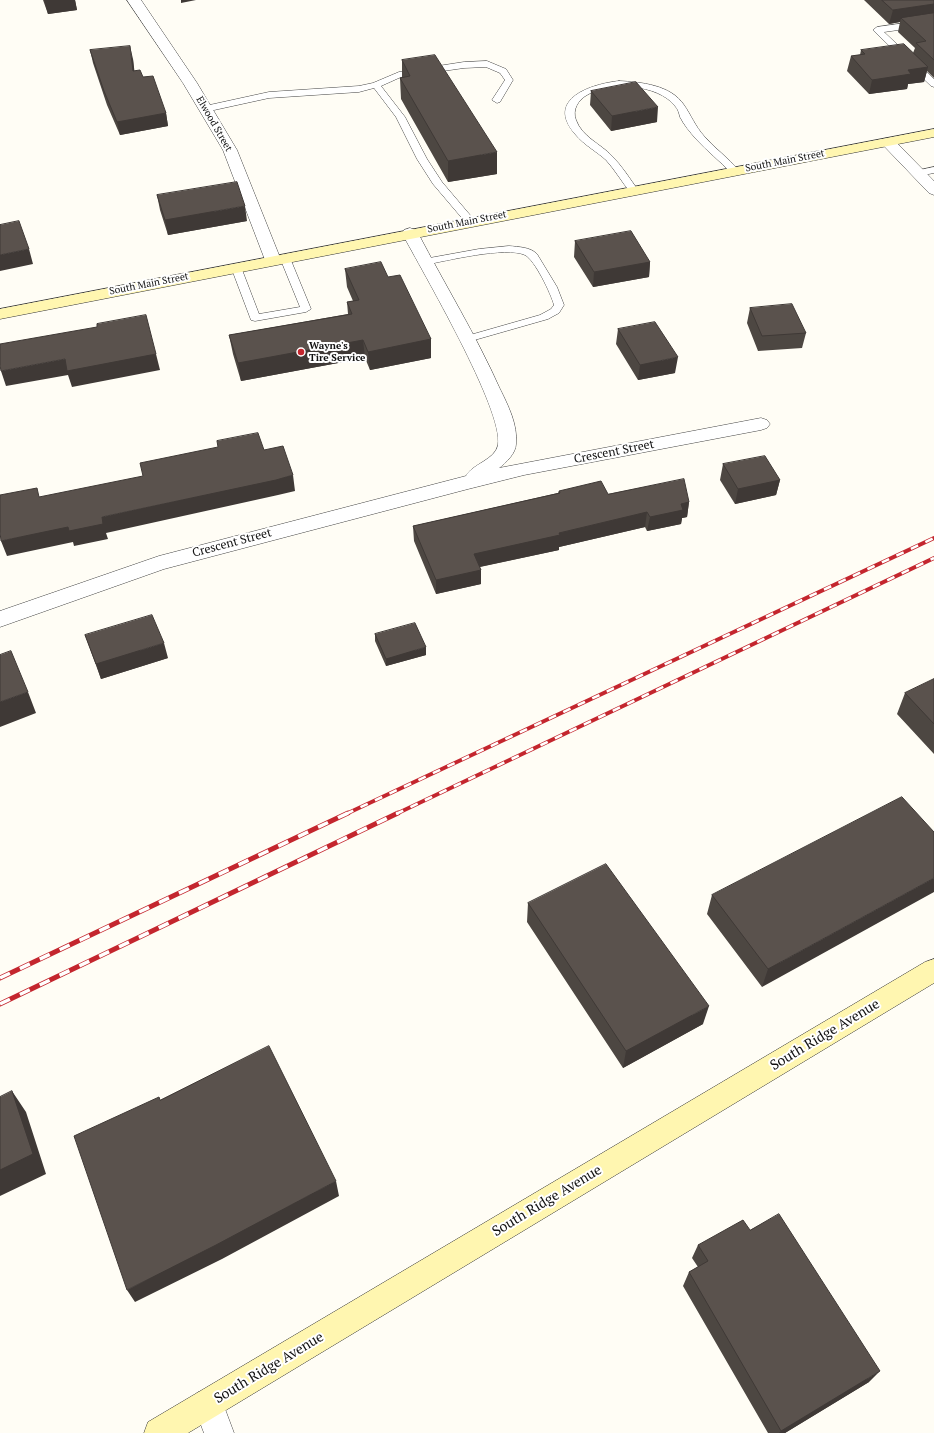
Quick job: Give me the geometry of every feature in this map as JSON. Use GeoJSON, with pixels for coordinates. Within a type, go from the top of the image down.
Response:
{"type":"FeatureCollection","features":[{"type":"Feature","properties":{"kind":"main road","name":"South Main Street"},"geometry":{"type":"LineString","coordinates":[[0,314],[633,190],[934,133]]}},
{"type":"Feature","properties":{"kind":"main road","name":"South Ridge Avenue"},"geometry":{"type":"LineString","coordinates":[[159,1433],[934,970]]}},
{"type":"Feature","properties":{"kind":"street","name":"Elwood Street"},"geometry":{"type":"LineString","coordinates":[[134,0],[190,83],[230,150],[279,259]]}},
{"type":"Feature","properties":{"kind":"street"},"geometry":{"type":"LineString","coordinates":[[888,142],[934,190]]}},
{"type":"Feature","properties":{"kind":"street","name":"Crescent Street"},"geometry":{"type":"LineString","coordinates":[[410,234],[489,381],[507,428],[507,444],[501,458],[468,482]]}},
{"type":"Feature","properties":{"kind":"street","name":"Crescent Street"},"geometry":{"type":"LineString","coordinates":[[0,619],[159,564],[243,540],[468,482],[524,469],[761,424]]}},
{"type":"Feature","properties":{"kind":"street"},"geometry":{"type":"LineString","coordinates":[[208,1404],[219,1433]]}},
{"type":"Feature","properties":{"kind":"lane"},"geometry":{"type":"LineString","coordinates":[[934,22],[877,30],[934,84]]}},
{"type":"Feature","properties":{"kind":"lane"},"geometry":{"type":"LineString","coordinates":[[205,109],[269,95],[359,89],[376,85],[398,75],[464,64],[487,64],[503,71],[509,80],[497,100]]}},
{"type":"Feature","properties":{"kind":"lane"},"geometry":{"type":"LineString","coordinates":[[633,190],[609,158],[583,138],[572,121],[570,111],[573,103],[582,94],[597,87],[620,83],[636,85],[657,91],[675,100],[683,109],[686,120],[711,150],[729,164],[734,171]]}},
{"type":"Feature","properties":{"kind":"lane"},"geometry":{"type":"LineString","coordinates":[[376,85],[400,117],[422,159],[438,184],[471,222]]}},
{"type":"Feature","properties":{"kind":"lane"},"geometry":{"type":"LineString","coordinates":[[918,173],[934,170]]}},
{"type":"Feature","properties":{"kind":"lane"},"geometry":{"type":"LineString","coordinates":[[424,262],[498,250],[523,250],[531,254],[557,297],[559,305],[555,311],[544,317],[467,340]]}},
{"type":"Feature","properties":{"kind":"lane"},"geometry":{"type":"LineString","coordinates":[[236,267],[255,318],[306,308],[279,259]]}},
{"type":"Feature","properties":{"kind":"building"},"geometry":{"type":"Polygon","coordinates":[[[882,0],[934,0],[934,4],[893,10],[882,0]]]}},
{"type":"Feature","properties":{"kind":"building"},"geometry":{"type":"Polygon","coordinates":[[[934,13],[934,60],[916,43],[926,41],[901,18],[934,13]]]}},
{"type":"Feature","properties":{"kind":"building"},"geometry":{"type":"Polygon","coordinates":[[[904,44],[928,67],[908,70],[911,74],[872,80],[851,56],[865,54],[861,50],[904,44]]]}},
{"type":"Feature","properties":{"kind":"building"},"geometry":{"type":"Polygon","coordinates":[[[130,46],[133,71],[140,70],[143,77],[153,76],[166,113],[117,122],[104,91],[90,50],[130,46]]]}},
{"type":"Feature","properties":{"kind":"building"},"geometry":{"type":"Polygon","coordinates":[[[435,55],[497,152],[448,161],[400,78],[410,76],[402,60],[435,55]]]}},
{"type":"Feature","properties":{"kind":"building"},"geometry":{"type":"Polygon","coordinates":[[[636,82],[658,107],[612,116],[591,91],[636,82]]]}},
{"type":"Feature","properties":{"kind":"building"},"geometry":{"type":"Polygon","coordinates":[[[237,182],[245,206],[165,220],[157,195],[237,182]]]}},
{"type":"Feature","properties":{"kind":"building"},"geometry":{"type":"Polygon","coordinates":[[[19,221],[29,249],[0,255],[0,225],[19,221]]]}},
{"type":"Feature","properties":{"kind":"building"},"geometry":{"type":"Polygon","coordinates":[[[631,231],[650,262],[594,272],[575,241],[631,231]]]}},
{"type":"Feature","properties":{"kind":"building"},"geometry":{"type":"Polygon","coordinates":[[[381,262],[388,277],[400,275],[431,339],[368,352],[363,340],[238,363],[229,335],[352,314],[347,302],[359,300],[345,269],[381,262]]]}},
{"type":"Feature","properties":{"kind":"building"},"geometry":{"type":"Polygon","coordinates":[[[792,304],[806,333],[762,336],[750,308],[792,304]]]}},
{"type":"Feature","properties":{"kind":"building"},"geometry":{"type":"Polygon","coordinates":[[[146,315],[156,354],[67,371],[65,359],[1,371],[0,344],[97,327],[97,324],[146,315]]]}},
{"type":"Feature","properties":{"kind":"building"},"geometry":{"type":"Polygon","coordinates":[[[655,322],[678,357],[640,365],[618,329],[655,322]]]}},
{"type":"Feature","properties":{"kind":"building"},"geometry":{"type":"Polygon","coordinates":[[[258,433],[264,450],[283,446],[293,475],[276,480],[102,517],[103,524],[69,531],[68,527],[1,541],[0,495],[37,488],[39,497],[143,476],[140,463],[218,447],[217,441],[258,433]]]}},
{"type":"Feature","properties":{"kind":"building"},"geometry":{"type":"Polygon","coordinates":[[[765,456],[780,480],[738,489],[723,464],[765,456]]]}},
{"type":"Feature","properties":{"kind":"building"},"geometry":{"type":"Polygon","coordinates":[[[684,479],[689,502],[681,504],[683,510],[650,517],[647,512],[559,533],[560,535],[474,554],[481,570],[436,580],[413,526],[560,493],[559,491],[601,481],[608,494],[684,479]]]}},
{"type":"Feature","properties":{"kind":"building"},"geometry":{"type":"Polygon","coordinates":[[[152,615],[164,643],[96,664],[85,635],[152,615]]]}},
{"type":"Feature","properties":{"kind":"building"},"geometry":{"type":"Polygon","coordinates":[[[415,623],[426,647],[386,659],[375,634],[415,623]]]}},
{"type":"Feature","properties":{"kind":"building"},"geometry":{"type":"Polygon","coordinates":[[[11,651],[28,692],[0,702],[0,655],[11,651]]]}},
{"type":"Feature","properties":{"kind":"building"},"geometry":{"type":"Polygon","coordinates":[[[934,679],[934,724],[905,693],[934,679]]]}},
{"type":"Feature","properties":{"kind":"building"},"geometry":{"type":"Polygon","coordinates":[[[902,797],[934,832],[934,878],[768,969],[712,895],[902,797]]]}},
{"type":"Feature","properties":{"kind":"building"},"geometry":{"type":"Polygon","coordinates":[[[606,864],[709,1006],[626,1051],[528,903],[606,864]]]}},
{"type":"Feature","properties":{"kind":"building"},"geometry":{"type":"Polygon","coordinates":[[[269,1046],[336,1181],[216,1245],[127,1290],[74,1136],[159,1097],[160,1100],[269,1046]]]}},
{"type":"Feature","properties":{"kind":"building"},"geometry":{"type":"Polygon","coordinates":[[[12,1091],[33,1154],[0,1170],[0,1097],[12,1091]]]}},
{"type":"Feature","properties":{"kind":"building"},"geometry":{"type":"Polygon","coordinates":[[[779,1214],[880,1371],[781,1431],[689,1272],[708,1261],[698,1245],[743,1220],[750,1230],[779,1214]]]}},
{"type":"Feature","properties":{"kind":"railway"},"geometry":{"type":"LineString","coordinates":[[346,814],[934,538]]}},
{"type":"Feature","properties":{"kind":"railway"},"geometry":{"type":"LineString","coordinates":[[396,814],[934,558]]}},
{"type":"Feature","properties":{"kind":"railway"},"geometry":{"type":"LineString","coordinates":[[0,978],[348,813]]}},
{"type":"Feature","properties":{"kind":"railway"},"geometry":{"type":"LineString","coordinates":[[0,1004],[398,813]]}},
{"type":"Feature","properties":{"kind":"place","name":"Wayne's Tire Service"},"geometry":{"type":"Point","coordinates":[301,352]}}]}
